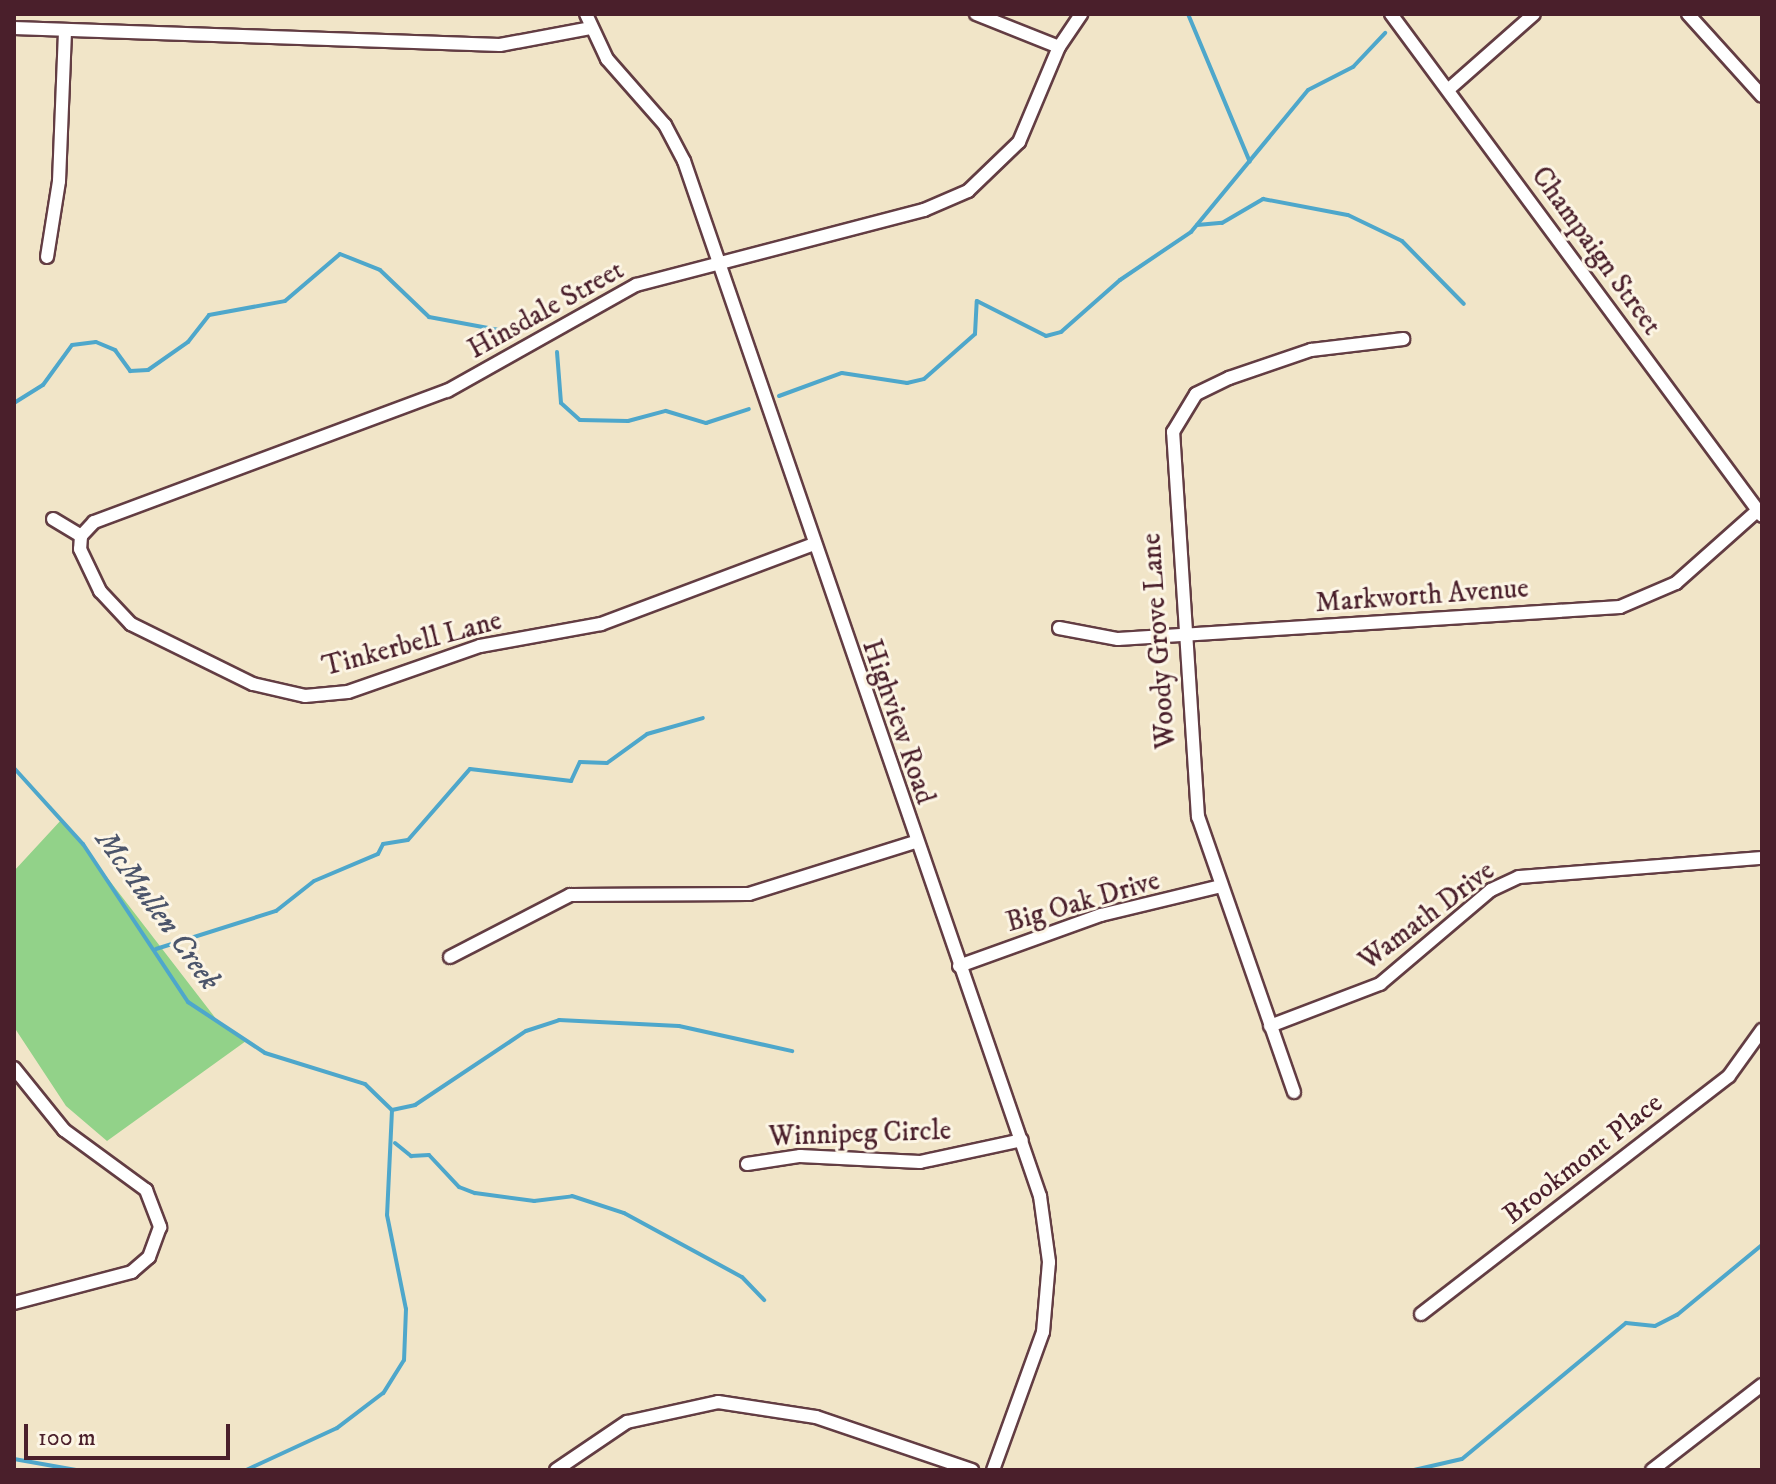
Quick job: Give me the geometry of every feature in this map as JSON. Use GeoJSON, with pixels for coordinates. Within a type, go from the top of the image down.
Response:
{"type":"FeatureCollection","features":[{"type":"Feature","properties":{"kind":"street","name":"Highview Road"},"geometry":{"type":"LineString","coordinates":[[586,14],[591,28],[672,137],[811,545],[1022,1140],[1046,1227],[1048,1297],[1034,1367],[993,1470]]}},
{"type":"Feature","properties":{"kind":"street"},"geometry":{"type":"LineString","coordinates":[[976,14],[1059,47]]}},
{"type":"Feature","properties":{"kind":"street","name":"Hinsdale Street"},"geometry":{"type":"LineString","coordinates":[[81,536],[94,522],[447,391],[600,301],[716,260],[924,210],[968,191],[1019,142],[1059,47],[1081,14]]}},
{"type":"Feature","properties":{"kind":"street","name":"Champaign Street"},"geometry":{"type":"LineString","coordinates":[[1391,14],[1760,513]]}},
{"type":"Feature","properties":{"kind":"street"},"geometry":{"type":"LineString","coordinates":[[1449,89],[1534,14]]}},
{"type":"Feature","properties":{"kind":"street"},"geometry":{"type":"LineString","coordinates":[[1688,14],[1762,96]]}},
{"type":"Feature","properties":{"kind":"street"},"geometry":{"type":"LineString","coordinates":[[14,28],[500,45],[591,28]]}},
{"type":"Feature","properties":{"kind":"street"},"geometry":{"type":"LineString","coordinates":[[47,257],[59,181],[65,30]]}},
{"type":"Feature","properties":{"kind":"street","name":"Woody Grove Lane"},"geometry":{"type":"LineString","coordinates":[[1294,1092],[1221,886],[1192,781],[1173,440],[1185,405],[1272,361],[1403,339]]}},
{"type":"Feature","properties":{"kind":"street","name":"Markworth Avenue"},"geometry":{"type":"LineString","coordinates":[[1059,628],[1090,639],[1182,636],[1620,607],[1676,583],[1760,513]]}},
{"type":"Feature","properties":{"kind":"street"},"geometry":{"type":"LineString","coordinates":[[53,519],[81,536]]}},
{"type":"Feature","properties":{"kind":"street","name":"Tinkerbell Lane"},"geometry":{"type":"LineString","coordinates":[[81,536],[80,549],[100,591],[131,624],[253,684],[305,696],[348,692],[480,646],[601,624],[811,545]]}},
{"type":"Feature","properties":{"kind":"street"},"geometry":{"type":"LineString","coordinates":[[450,957],[570,895],[749,894],[915,842]]}},
{"type":"Feature","properties":{"kind":"street","name":"Wamath Drive"},"geometry":{"type":"LineString","coordinates":[[1270,1026],[1372,989],[1491,890],[1519,877],[1762,858]]}},
{"type":"Feature","properties":{"kind":"street","name":"Big Oak Drive"},"geometry":{"type":"LineString","coordinates":[[959,966],[1101,915],[1221,886]]}},
{"type":"Feature","properties":{"kind":"street","name":"Brookmont Place"},"geometry":{"type":"LineString","coordinates":[[1421,1314],[1729,1076],[1762,1030]]}},
{"type":"Feature","properties":{"kind":"street"},"geometry":{"type":"LineString","coordinates":[[14,1068],[64,1130],[146,1190],[160,1227],[149,1257],[132,1272],[14,1303]]}},
{"type":"Feature","properties":{"kind":"street","name":"Winnipeg Circle"},"geometry":{"type":"LineString","coordinates":[[747,1164],[800,1156],[920,1162],[1022,1140]]}},
{"type":"Feature","properties":{"kind":"street"},"geometry":{"type":"LineString","coordinates":[[1652,1470],[1762,1385]]}},
{"type":"Feature","properties":{"kind":"street"},"geometry":{"type":"LineString","coordinates":[[556,1470],[627,1422],[718,1402],[816,1417],[972,1470]]}},
{"type":"Feature","properties":{"kind":"green space"},"geometry":{"type":"Polygon","coordinates":[[[62,819],[220,1024],[246,1041],[107,1141],[66,1106],[14,1027],[14,871],[62,819]]]}},
{"type":"Feature","properties":{"kind":"waterway"},"geometry":{"type":"LineString","coordinates":[[1188,14],[1250,162]]}},
{"type":"Feature","properties":{"kind":"waterway"},"geometry":{"type":"LineString","coordinates":[[779,396],[842,373],[907,383],[924,379],[975,334],[977,301],[1046,336],[1061,332],[1120,280],[1191,232],[1308,90],[1353,67],[1385,33]]}},
{"type":"Feature","properties":{"kind":"waterway"},"geometry":{"type":"LineString","coordinates":[[1197,225],[1222,223],[1263,199],[1348,215],[1402,241],[1464,304]]}},
{"type":"Feature","properties":{"kind":"waterway"},"geometry":{"type":"LineString","coordinates":[[14,403],[43,385],[72,345],[96,342],[115,350],[130,371],[148,370],[188,342],[209,315],[285,301],[340,254],[380,270],[429,317],[510,332]]}},
{"type":"Feature","properties":{"kind":"waterway"},"geometry":{"type":"LineString","coordinates":[[557,352],[561,403],[580,420],[628,421],[666,411],[706,423],[749,409]]}},
{"type":"Feature","properties":{"kind":"waterway"},"geometry":{"type":"LineString","coordinates":[[156,949],[276,911],[314,881],[378,854],[383,844],[408,840],[470,769],[571,781],[580,762],[607,763],[647,734],[703,718]]}},
{"type":"Feature","properties":{"kind":"waterway","name":"McMullen Creek"},"geometry":{"type":"LineString","coordinates":[[14,768],[83,844],[188,1002],[265,1053],[365,1084],[392,1110],[387,1215],[406,1309],[404,1360],[383,1393],[337,1428],[246,1470]]}},
{"type":"Feature","properties":{"kind":"waterway"},"geometry":{"type":"LineString","coordinates":[[392,1110],[415,1105],[526,1031],[559,1020],[679,1026],[792,1051]]}},
{"type":"Feature","properties":{"kind":"waterway"},"geometry":{"type":"LineString","coordinates":[[395,1143],[411,1156],[429,1155],[459,1187],[475,1193],[534,1201],[572,1196],[624,1213],[742,1277],[764,1300]]}},
{"type":"Feature","properties":{"kind":"waterway"},"geometry":{"type":"LineString","coordinates":[[1414,1470],[1462,1459],[1626,1323],[1655,1326],[1677,1315],[1762,1245]]}},
{"type":"Feature","properties":{"kind":"waterway"},"geometry":{"type":"LineString","coordinates":[[14,1459],[76,1470]]}}]}
